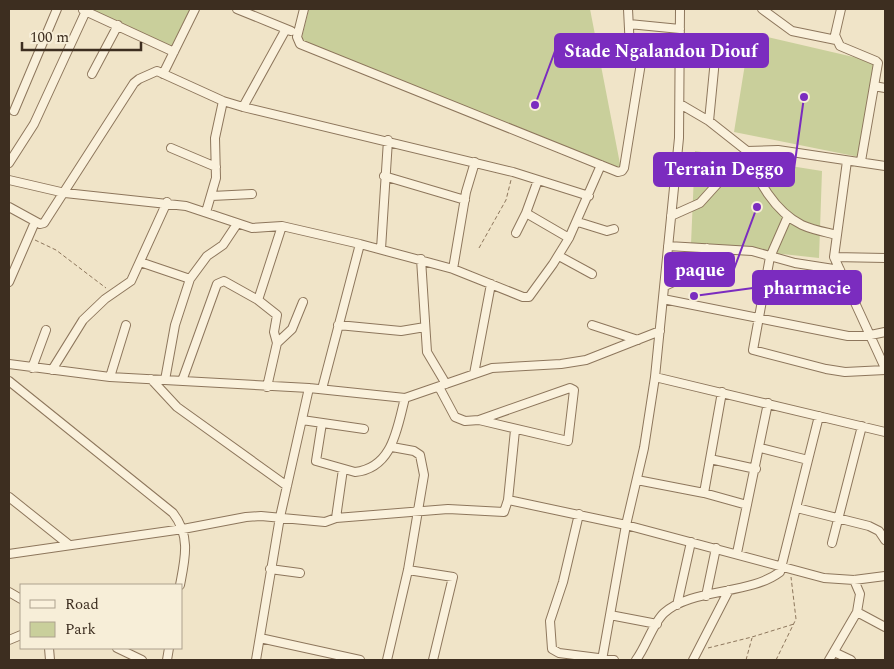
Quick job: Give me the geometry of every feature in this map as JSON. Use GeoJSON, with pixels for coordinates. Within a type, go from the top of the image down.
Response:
{"type":"FeatureCollection","features":[{"type":"Feature","properties":{"kind":"street"},"geometry":{"type":"LineString","coordinates":[[14,111],[57,9]]}},
{"type":"Feature","properties":{"kind":"street"},"geometry":{"type":"LineString","coordinates":[[163,74],[195,9]]}},
{"type":"Feature","properties":{"kind":"street"},"geometry":{"type":"LineString","coordinates":[[237,9],[298,32]]}},
{"type":"Feature","properties":{"kind":"street"},"geometry":{"type":"LineString","coordinates":[[304,9],[298,32],[297,41],[300,44],[618,172],[624,168],[641,63],[640,56],[630,49],[628,9]]}},
{"type":"Feature","properties":{"kind":"street"},"geometry":{"type":"LineString","coordinates":[[602,659],[655,377],[679,138],[680,9]]}},
{"type":"Feature","properties":{"kind":"street"},"geometry":{"type":"LineString","coordinates":[[762,9],[792,31],[836,40],[844,49],[878,62],[861,161]]}},
{"type":"Feature","properties":{"kind":"street"},"geometry":{"type":"LineString","coordinates":[[836,40],[836,27],[841,9]]}},
{"type":"Feature","properties":{"kind":"street"},"geometry":{"type":"LineString","coordinates":[[9,164],[34,124],[83,10],[174,52]]}},
{"type":"Feature","properties":{"kind":"street"},"geometry":{"type":"LineString","coordinates":[[629,24],[680,29]]}},
{"type":"Feature","properties":{"kind":"street"},"geometry":{"type":"LineString","coordinates":[[92,74],[118,25]]}},
{"type":"Feature","properties":{"kind":"street"},"geometry":{"type":"LineString","coordinates":[[243,107],[286,29]]}},
{"type":"Feature","properties":{"kind":"street"},"geometry":{"type":"LineString","coordinates":[[709,121],[716,49]]}},
{"type":"Feature","properties":{"kind":"street"},"geometry":{"type":"LineString","coordinates":[[9,207],[35,222],[44,223],[134,83],[157,71],[223,101],[243,107],[475,162],[589,196]]}},
{"type":"Feature","properties":{"kind":"street"},"geometry":{"type":"LineString","coordinates":[[874,86],[885,88]]}},
{"type":"Feature","properties":{"kind":"street"},"geometry":{"type":"LineString","coordinates":[[206,212],[212,196],[216,167],[216,138],[223,101]]}},
{"type":"Feature","properties":{"kind":"street"},"geometry":{"type":"LineString","coordinates":[[680,104],[709,121],[747,152],[760,182],[788,216],[802,225],[837,235]]}},
{"type":"Feature","properties":{"kind":"street"},"geometry":{"type":"LineString","coordinates":[[381,249],[384,176],[388,140]]}},
{"type":"Feature","properties":{"kind":"street"},"geometry":{"type":"LineString","coordinates":[[171,148],[216,167]]}},
{"type":"Feature","properties":{"kind":"street"},"geometry":{"type":"LineString","coordinates":[[671,216],[700,203],[747,152],[778,150],[885,166]]}},
{"type":"Feature","properties":{"kind":"street"},"geometry":{"type":"LineString","coordinates":[[788,216],[770,257],[761,317],[752,346],[756,352],[838,371],[885,369],[834,257],[847,161]]}},
{"type":"Feature","properties":{"kind":"street"},"geometry":{"type":"LineString","coordinates":[[453,269],[465,200],[475,162]]}},
{"type":"Feature","properties":{"kind":"street"},"geometry":{"type":"LineString","coordinates":[[9,180],[65,193],[167,202],[206,212],[252,228],[282,226],[421,259],[453,269],[523,297],[528,297],[559,256],[578,222],[601,165]]}},
{"type":"Feature","properties":{"kind":"street"},"geometry":{"type":"LineString","coordinates":[[384,176],[465,200]]}},
{"type":"Feature","properties":{"kind":"street"},"geometry":{"type":"LineString","coordinates":[[516,233],[526,213],[538,180]]}},
{"type":"Feature","properties":{"kind":"street"},"geometry":{"type":"LineString","coordinates":[[212,196],[252,194]]}},
{"type":"Feature","properties":{"kind":"street"},"geometry":{"type":"LineString","coordinates":[[52,370],[83,320],[113,293],[130,281],[167,202]]}},
{"type":"Feature","properties":{"kind":"street"},"geometry":{"type":"LineString","coordinates":[[526,213],[569,238]]}},
{"type":"Feature","properties":{"kind":"street"},"geometry":{"type":"LineString","coordinates":[[9,282],[35,222]]}},
{"type":"Feature","properties":{"kind":"street"},"geometry":{"type":"LineString","coordinates":[[578,222],[607,231],[614,228]]}},
{"type":"Feature","properties":{"kind":"street"},"geometry":{"type":"LineString","coordinates":[[165,380],[175,325],[190,279],[207,256],[224,245],[237,224]]}},
{"type":"Feature","properties":{"kind":"street"},"geometry":{"type":"LineString","coordinates":[[258,300],[282,226]]}},
{"type":"Feature","properties":{"kind":"street"},"geometry":{"type":"LineString","coordinates":[[322,389],[360,244]]}},
{"type":"Feature","properties":{"kind":"street"},"geometry":{"type":"LineString","coordinates":[[668,246],[752,252],[840,270]]}},
{"type":"Feature","properties":{"kind":"street"},"geometry":{"type":"LineString","coordinates":[[665,286],[689,272],[701,260],[707,248]]}},
{"type":"Feature","properties":{"kind":"street"},"geometry":{"type":"LineString","coordinates":[[559,256],[592,274]]}},
{"type":"Feature","properties":{"kind":"street"},"geometry":{"type":"LineString","coordinates":[[834,257],[885,258]]}},
{"type":"Feature","properties":{"kind":"street"},"geometry":{"type":"LineString","coordinates":[[421,259],[427,352],[455,417],[466,421],[479,420],[570,388],[574,390],[568,440],[515,430],[479,420]]}},
{"type":"Feature","properties":{"kind":"street"},"geometry":{"type":"LineString","coordinates":[[140,262],[190,279]]}},
{"type":"Feature","properties":{"kind":"street"},"geometry":{"type":"LineString","coordinates":[[182,381],[216,284],[224,282],[258,300],[277,315],[274,332],[277,343],[267,387]]}},
{"type":"Feature","properties":{"kind":"street"},"geometry":{"type":"LineString","coordinates":[[474,374],[491,284]]}},
{"type":"Feature","properties":{"kind":"street"},"geometry":{"type":"LineString","coordinates":[[663,299],[761,317],[848,336],[885,332]]}},
{"type":"Feature","properties":{"kind":"street"},"geometry":{"type":"LineString","coordinates":[[277,343],[292,330],[303,302]]}},
{"type":"Feature","properties":{"kind":"street"},"geometry":{"type":"LineString","coordinates":[[110,378],[126,325]]}},
{"type":"Feature","properties":{"kind":"street"},"geometry":{"type":"LineString","coordinates":[[592,325],[638,340]]}},
{"type":"Feature","properties":{"kind":"street"},"geometry":{"type":"LineString","coordinates":[[338,326],[401,331],[425,327]]}},
{"type":"Feature","properties":{"kind":"street"},"geometry":{"type":"LineString","coordinates":[[32,368],[46,330]]}},
{"type":"Feature","properties":{"kind":"street"},"geometry":{"type":"LineString","coordinates":[[9,364],[110,378],[309,388],[405,398],[474,374],[505,366],[579,362],[660,331]]}},
{"type":"Feature","properties":{"kind":"street"},"geometry":{"type":"LineString","coordinates":[[655,377],[885,432]]}},
{"type":"Feature","properties":{"kind":"street"},"geometry":{"type":"LineString","coordinates":[[151,379],[177,407],[287,486]]}},
{"type":"Feature","properties":{"kind":"street"},"geometry":{"type":"LineString","coordinates":[[9,382],[176,517],[186,543],[180,584]]}},
{"type":"Feature","properties":{"kind":"street"},"geometry":{"type":"LineString","coordinates":[[256,660],[280,517],[309,388]]}},
{"type":"Feature","properties":{"kind":"street"},"geometry":{"type":"LineString","coordinates":[[704,493],[722,392]]}},
{"type":"Feature","properties":{"kind":"street"},"geometry":{"type":"LineString","coordinates":[[322,423],[316,461],[355,472],[368,469],[392,447],[405,398]]}},
{"type":"Feature","properties":{"kind":"street"},"geometry":{"type":"LineString","coordinates":[[737,553],[761,448],[768,403]]}},
{"type":"Feature","properties":{"kind":"street"},"geometry":{"type":"LineString","coordinates":[[636,660],[664,613],[677,604],[764,580],[787,568],[797,508],[819,416]]}},
{"type":"Feature","properties":{"kind":"street"},"geometry":{"type":"LineString","coordinates":[[302,420],[364,429]]}},
{"type":"Feature","properties":{"kind":"street"},"geometry":{"type":"LineString","coordinates":[[832,543],[862,426]]}},
{"type":"Feature","properties":{"kind":"street"},"geometry":{"type":"LineString","coordinates":[[9,554],[182,529],[246,517],[280,517],[326,522],[336,518],[418,510],[459,509],[500,513],[506,508],[508,500],[515,430]]}},
{"type":"Feature","properties":{"kind":"street"},"geometry":{"type":"LineString","coordinates":[[387,660],[408,570],[424,475],[423,462],[420,455],[414,451],[392,447]]}},
{"type":"Feature","properties":{"kind":"street"},"geometry":{"type":"LineString","coordinates":[[761,448],[808,460]]}},
{"type":"Feature","properties":{"kind":"street"},"geometry":{"type":"LineString","coordinates":[[710,459],[756,469]]}},
{"type":"Feature","properties":{"kind":"street"},"geometry":{"type":"LineString","coordinates":[[336,518],[343,469]]}},
{"type":"Feature","properties":{"kind":"street"},"geometry":{"type":"LineString","coordinates":[[637,480],[704,493],[747,505]]}},
{"type":"Feature","properties":{"kind":"street"},"geometry":{"type":"LineString","coordinates":[[9,497],[68,544]]}},
{"type":"Feature","properties":{"kind":"street"},"geometry":{"type":"LineString","coordinates":[[508,500],[626,525],[737,553],[824,578],[854,580],[885,576]]}},
{"type":"Feature","properties":{"kind":"street"},"geometry":{"type":"LineString","coordinates":[[797,508],[838,517],[879,530],[885,540]]}},
{"type":"Feature","properties":{"kind":"street"},"geometry":{"type":"LineString","coordinates":[[579,514],[563,582],[549,625],[552,649],[559,657],[614,660]]}},
{"type":"Feature","properties":{"kind":"street"},"geometry":{"type":"LineString","coordinates":[[677,604],[691,542]]}},
{"type":"Feature","properties":{"kind":"street"},"geometry":{"type":"LineString","coordinates":[[706,596],[716,548]]}},
{"type":"Feature","properties":{"kind":"street"},"geometry":{"type":"LineString","coordinates":[[270,569],[300,573]]}},
{"type":"Feature","properties":{"kind":"street"},"geometry":{"type":"LineString","coordinates":[[408,570],[453,577],[433,660]]}},
{"type":"Feature","properties":{"kind":"street"},"geometry":{"type":"LineString","coordinates":[[830,660],[857,612],[860,594],[854,580]]}},
{"type":"Feature","properties":{"kind":"street"},"geometry":{"type":"LineString","coordinates":[[693,660],[729,590]]}},
{"type":"Feature","properties":{"kind":"street"},"geometry":{"type":"LineString","coordinates":[[9,592],[20,598]]}},
{"type":"Feature","properties":{"kind":"street"},"geometry":{"type":"LineString","coordinates":[[857,612],[885,627]]}},
{"type":"Feature","properties":{"kind":"street"},"geometry":{"type":"LineString","coordinates":[[610,615],[657,624]]}},
{"type":"Feature","properties":{"kind":"street"},"geometry":{"type":"LineString","coordinates":[[260,638],[360,660]]}},
{"type":"Feature","properties":{"kind":"street"},"geometry":{"type":"LineString","coordinates":[[119,649],[142,660]]}},
{"type":"Feature","properties":{"kind":"street"},"geometry":{"type":"LineString","coordinates":[[834,652],[851,660]]}},
{"type":"Feature","properties":{"kind":"path"},"geometry":{"type":"LineString","coordinates":[[479,248],[506,200],[513,172]]}},
{"type":"Feature","properties":{"kind":"path"},"geometry":{"type":"LineString","coordinates":[[29,237],[56,250],[113,293]]}},
{"type":"Feature","properties":{"kind":"path"},"geometry":{"type":"LineString","coordinates":[[776,660],[794,624],[796,615],[787,568]]}},
{"type":"Feature","properties":{"kind":"path"},"geometry":{"type":"LineString","coordinates":[[698,650],[752,637],[794,624]]}},
{"type":"Feature","properties":{"kind":"path"},"geometry":{"type":"LineString","coordinates":[[746,660],[752,637]]}},
{"type":"Feature","properties":{"kind":"green space"},"geometry":{"type":"Polygon","coordinates":[[[80,9],[193,9],[173,51],[80,9]]]}},
{"type":"Feature","properties":{"kind":"green space"},"geometry":{"type":"Polygon","coordinates":[[[309,9],[590,9],[621,169],[301,41],[309,9]]]}},
{"type":"Feature","properties":{"kind":"green space"},"geometry":{"type":"Polygon","coordinates":[[[750,33],[875,62],[859,157],[734,132],[750,33]]]}},
{"type":"Feature","properties":{"kind":"green space"},"geometry":{"type":"Polygon","coordinates":[[[695,151],[822,171],[819,258],[691,244],[695,151]]]}},
{"type":"Feature","properties":{"kind":"place","name":"Terrain Deggo"},"geometry":{"type":"Point","coordinates":[804,97]}},
{"type":"Feature","properties":{"kind":"place","name":"Stade Ngalandou Diouf"},"geometry":{"type":"Point","coordinates":[535,105]}},
{"type":"Feature","properties":{"kind":"place","name":"paque"},"geometry":{"type":"Point","coordinates":[757,207]}},
{"type":"Feature","properties":{"kind":"place","name":"pharmacie"},"geometry":{"type":"Point","coordinates":[694,296]}}]}
